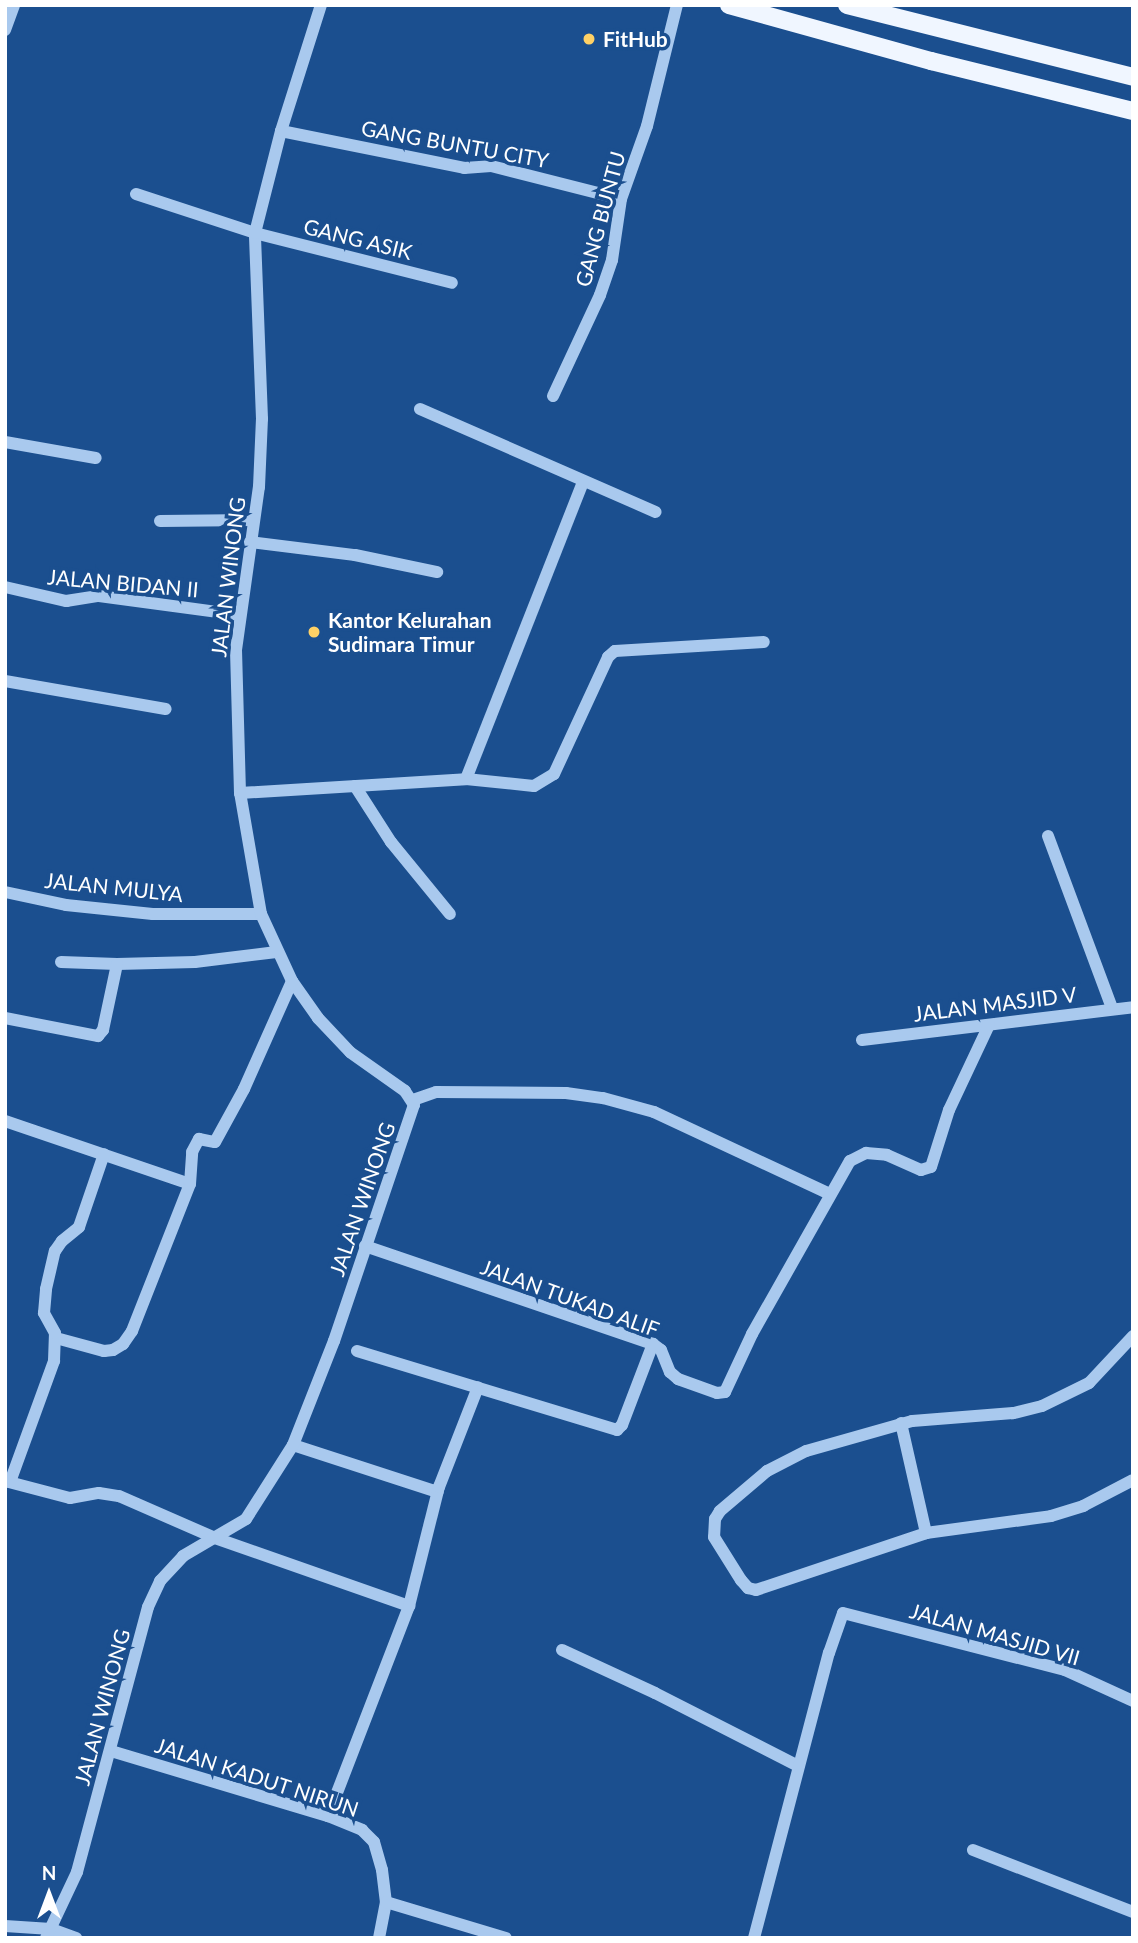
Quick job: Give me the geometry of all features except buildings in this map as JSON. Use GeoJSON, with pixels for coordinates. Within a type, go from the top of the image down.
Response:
{"type":"FeatureCollection","features":[{"type":"Feature","properties":{"kind":"main road"},"geometry":{"type":"LineString","coordinates":[[729,5],[918,58],[1133,111]]}},
{"type":"Feature","properties":{"kind":"main road"},"geometry":{"type":"LineString","coordinates":[[847,5],[1133,77]]}},
{"type":"Feature","properties":{"kind":"street"},"geometry":{"type":"LineString","coordinates":[[5,30],[14,5]]}},
{"type":"Feature","properties":{"kind":"street","name":"JALAN WINONG"},"geometry":{"type":"LineString","coordinates":[[48,1933],[77,1872],[148,1607],[159,1581],[183,1556],[246,1519],[293,1445],[334,1341],[413,1111],[413,1100],[351,1052],[318,1018],[276,952],[261,914],[240,793],[236,650],[259,487],[262,387],[255,233],[281,131],[321,5]]}},
{"type":"Feature","properties":{"kind":"street","name":"GANG BUNTU"},"geometry":{"type":"LineString","coordinates":[[553,396],[600,295],[612,260],[621,199],[647,126],[677,5]]}},
{"type":"Feature","properties":{"kind":"street","name":"GANG BUNTU CITY"},"geometry":{"type":"LineString","coordinates":[[281,131],[464,168],[491,166],[621,199]]}},
{"type":"Feature","properties":{"kind":"street","name":"GANG ASIK"},"geometry":{"type":"LineString","coordinates":[[136,194],[255,233],[452,283]]}},
{"type":"Feature","properties":{"kind":"street"},"geometry":{"type":"LineString","coordinates":[[420,409],[656,512]]}},
{"type":"Feature","properties":{"kind":"street"},"geometry":{"type":"LineString","coordinates":[[5,442],[96,458]]}},
{"type":"Feature","properties":{"kind":"street"},"geometry":{"type":"LineString","coordinates":[[466,779],[583,482]]}},
{"type":"Feature","properties":{"kind":"street"},"geometry":{"type":"LineString","coordinates":[[160,521],[253,520]]}},
{"type":"Feature","properties":{"kind":"street"},"geometry":{"type":"LineString","coordinates":[[250,542],[355,555],[436,572]]}},
{"type":"Feature","properties":{"kind":"street","name":"JALAN BIDAN II"},"geometry":{"type":"LineString","coordinates":[[5,586],[66,601],[99,596],[239,615]]}},
{"type":"Feature","properties":{"kind":"street"},"geometry":{"type":"LineString","coordinates":[[240,793],[466,779],[534,786],[546,782],[554,774],[608,657],[615,651],[764,642]]}},
{"type":"Feature","properties":{"kind":"street"},"geometry":{"type":"LineString","coordinates":[[5,681],[166,709]]}},
{"type":"Feature","properties":{"kind":"street"},"geometry":{"type":"LineString","coordinates":[[355,786],[391,842],[450,914]]}},
{"type":"Feature","properties":{"kind":"street"},"geometry":{"type":"LineString","coordinates":[[1048,836],[1112,1009]]}},
{"type":"Feature","properties":{"kind":"street","name":"JALAN MULYA"},"geometry":{"type":"LineString","coordinates":[[5,892],[66,905],[153,914],[261,914]]}},
{"type":"Feature","properties":{"kind":"street"},"geometry":{"type":"LineString","coordinates":[[61,962],[195,962],[276,952]]}},
{"type":"Feature","properties":{"kind":"street"},"geometry":{"type":"LineString","coordinates":[[5,1018],[98,1035],[103,1030],[117,964]]}},
{"type":"Feature","properties":{"kind":"street"},"geometry":{"type":"LineString","coordinates":[[56,1338],[104,1351],[124,1344],[132,1331],[190,1185],[192,1152],[199,1139],[215,1142],[244,1089],[292,981]]}},
{"type":"Feature","properties":{"kind":"street","name":"JALAN MASJID V"},"geometry":{"type":"LineString","coordinates":[[862,1040],[1133,1007]]}},
{"type":"Feature","properties":{"kind":"street","name":"JALAN TUKAD ALIF"},"geometry":{"type":"LineString","coordinates":[[365,1246],[653,1344],[661,1350],[670,1372],[678,1379],[717,1393],[729,1388],[752,1334],[850,1161],[861,1153],[887,1155],[928,1170],[949,1110],[989,1025]]}},
{"type":"Feature","properties":{"kind":"street"},"geometry":{"type":"LineString","coordinates":[[413,1100],[436,1092],[566,1093],[603,1098],[654,1112],[830,1194]]}},
{"type":"Feature","properties":{"kind":"street"},"geometry":{"type":"LineString","coordinates":[[5,1121],[190,1185]]}},
{"type":"Feature","properties":{"kind":"street"},"geometry":{"type":"LineString","coordinates":[[104,1154],[79,1227],[62,1241],[55,1251],[46,1289],[44,1313],[56,1338],[48,1382],[7,1481],[70,1498],[99,1493],[119,1496],[215,1538],[409,1606]]}},
{"type":"Feature","properties":{"kind":"street"},"geometry":{"type":"LineString","coordinates":[[1133,1336],[1109,1365],[1089,1382],[1042,1406],[1013,1413],[951,1415],[901,1423],[806,1451],[767,1471],[720,1511],[715,1519],[714,1537],[741,1580],[748,1588],[756,1590],[926,1533],[1051,1516],[1083,1506],[1133,1480]]}},
{"type":"Feature","properties":{"kind":"street"},"geometry":{"type":"LineString","coordinates":[[357,1351],[617,1430],[622,1425],[653,1344]]}},
{"type":"Feature","properties":{"kind":"street"},"geometry":{"type":"LineString","coordinates":[[328,1816],[409,1606],[438,1492],[478,1387]]}},
{"type":"Feature","properties":{"kind":"street"},"geometry":{"type":"LineString","coordinates":[[901,1423],[926,1533]]}},
{"type":"Feature","properties":{"kind":"street"},"geometry":{"type":"LineString","coordinates":[[293,1445],[438,1492]]}},
{"type":"Feature","properties":{"kind":"street","name":"JALAN MASJID VII"},"geometry":{"type":"LineString","coordinates":[[798,1766],[829,1653],[843,1614],[1065,1670],[1133,1701]]}},
{"type":"Feature","properties":{"kind":"street"},"geometry":{"type":"LineString","coordinates":[[562,1650],[655,1693],[798,1766],[754,1938]]}},
{"type":"Feature","properties":{"kind":"street","name":"JALAN KADUT NIRUN"},"geometry":{"type":"LineString","coordinates":[[111,1751],[328,1816],[362,1830],[374,1842],[383,1870],[386,1902],[379,1938]]}},
{"type":"Feature","properties":{"kind":"street"},"geometry":{"type":"LineString","coordinates":[[974,1850],[1133,1912]]}},
{"type":"Feature","properties":{"kind":"street"},"geometry":{"type":"LineString","coordinates":[[386,1902],[506,1938]]}},
{"type":"Feature","properties":{"kind":"street"},"geometry":{"type":"LineString","coordinates":[[5,1926],[76,1938]]}},
{"type":"Feature","properties":{"kind":"place","name":"FitHub"},"geometry":{"type":"Point","coordinates":[589,39]}},
{"type":"Feature","properties":{"kind":"place","name":"Kantor Kelurahan Sudimara Timur"},"geometry":{"type":"Point","coordinates":[314,632]}}]}
